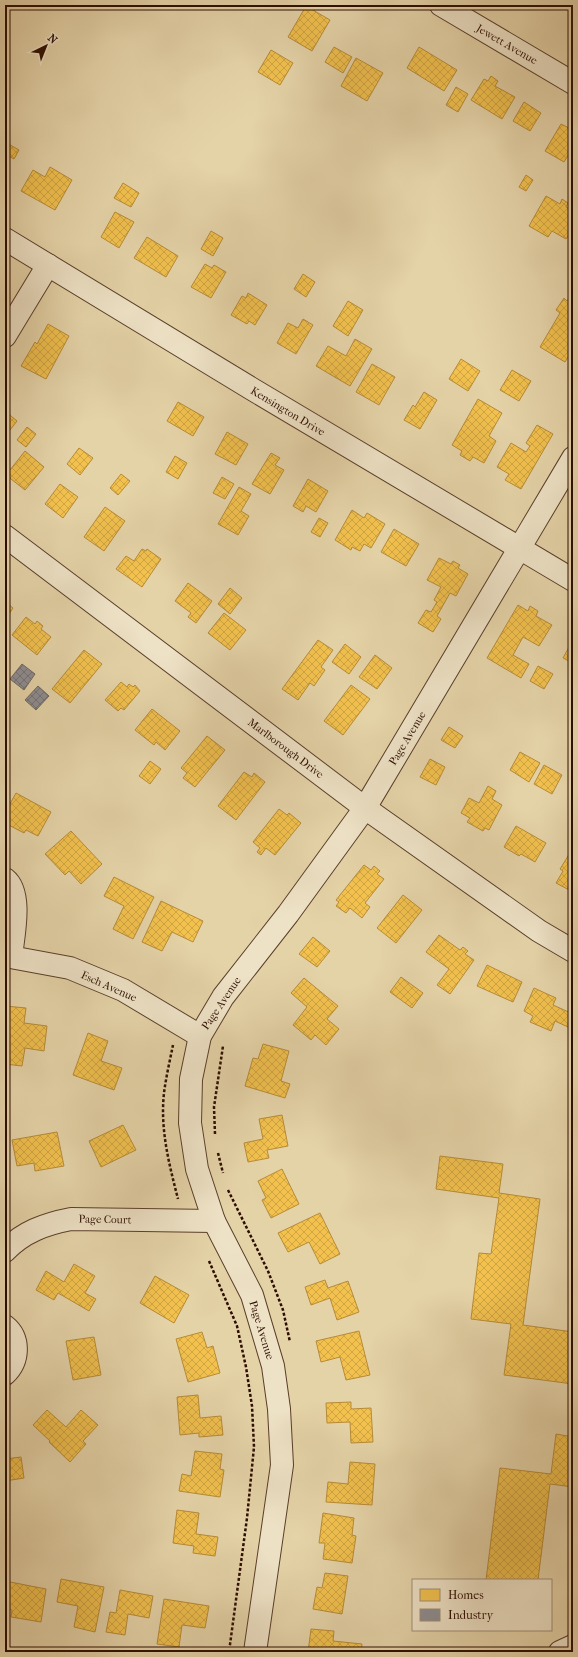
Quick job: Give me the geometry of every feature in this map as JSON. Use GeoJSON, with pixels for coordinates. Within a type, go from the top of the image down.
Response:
{"type":"FeatureCollection","features":[{"type":"Feature","properties":{"kind":"street","name":"Jewett Avenue"},"geometry":{"type":"LineString","coordinates":[[441,5],[573,83]]}},
{"type":"Feature","properties":{"kind":"street","name":"Kensington Drive"},"geometry":{"type":"LineString","coordinates":[[5,239],[257,392],[573,580]]}},
{"type":"Feature","properties":{"kind":"street"},"geometry":{"type":"LineString","coordinates":[[5,336],[48,265]]}},
{"type":"Feature","properties":{"kind":"street","name":"Page Avenue"},"geometry":{"type":"LineString","coordinates":[[256,1652],[282,1465],[279,1409],[273,1366],[252,1295],[214,1221],[197,1169],[190,1123],[191,1079],[200,1036],[223,997],[288,914],[365,808],[573,458]]}},
{"type":"Feature","properties":{"kind":"street","name":"Marlborough Drive"},"geometry":{"type":"LineString","coordinates":[[5,536],[365,808],[526,922],[573,951]]}},
{"type":"Feature","properties":{"kind":"street","name":"Esch Avenue"},"geometry":{"type":"LineString","coordinates":[[5,879],[9,882],[16,903],[8,957],[70,968],[123,990],[200,1036]]}},
{"type":"Feature","properties":{"kind":"street","name":"Page Court"},"geometry":{"type":"LineString","coordinates":[[5,1251],[14,1242],[32,1230],[50,1223],[71,1219],[214,1221]]}},
{"type":"Feature","properties":{"kind":"street"},"geometry":{"type":"LineString","coordinates":[[5,1326],[14,1338],[16,1350],[14,1360],[9,1370],[5,1374]]}},
{"type":"Feature","properties":{"kind":"street"},"geometry":{"type":"LineString","coordinates":[[560,1652],[573,1646]]}},
{"type":"Feature","properties":{"kind":"path"},"geometry":{"type":"LineString","coordinates":[[208,1260],[237,1326],[246,1367],[252,1406],[254,1448],[248,1518],[230,1652]]}},
{"type":"Feature","properties":{"kind":"building: Homes"},"geometry":{"type":"Polygon","coordinates":[[[306,6],[330,20],[312,51],[288,37],[306,6]]]}},
{"type":"Feature","properties":{"kind":"building: Homes"},"geometry":{"type":"Polygon","coordinates":[[[334,47],[352,57],[343,73],[325,62],[334,47]]]}},
{"type":"Feature","properties":{"kind":"building: Homes"},"geometry":{"type":"Polygon","coordinates":[[[419,47],[457,70],[444,91],[407,68],[419,47]]]}},
{"type":"Feature","properties":{"kind":"building: Homes"},"geometry":{"type":"Polygon","coordinates":[[[271,50],[293,63],[280,85],[258,72],[271,50]]]}},
{"type":"Feature","properties":{"kind":"building: Homes"},"geometry":{"type":"Polygon","coordinates":[[[356,58],[383,73],[367,101],[341,86],[356,58]]]}},
{"type":"Feature","properties":{"kind":"building: Homes"},"geometry":{"type":"Polygon","coordinates":[[[491,76],[498,81],[495,86],[515,97],[502,119],[471,100],[484,79],[488,81],[491,76]]]}},
{"type":"Feature","properties":{"kind":"building: Homes"},"geometry":{"type":"Polygon","coordinates":[[[456,87],[468,94],[458,112],[446,105],[456,87]]]}},
{"type":"Feature","properties":{"kind":"building: Homes"},"geometry":{"type":"Polygon","coordinates":[[[524,102],[541,113],[530,131],[513,121],[524,102]]]}},
{"type":"Feature","properties":{"kind":"building: Homes"},"geometry":{"type":"Polygon","coordinates":[[[561,124],[573,130],[573,147],[564,162],[545,151],[561,124]]]}},
{"type":"Feature","properties":{"kind":"building: Homes"},"geometry":{"type":"Polygon","coordinates":[[[5,142],[19,150],[14,159],[5,154],[5,142]]]}},
{"type":"Feature","properties":{"kind":"building: Homes"},"geometry":{"type":"Polygon","coordinates":[[[50,167],[72,180],[55,210],[21,191],[33,170],[45,177],[50,167]]]}},
{"type":"Feature","properties":{"kind":"building: Homes"},"geometry":{"type":"Polygon","coordinates":[[[526,175],[533,180],[526,191],[519,187],[526,175]]]}},
{"type":"Feature","properties":{"kind":"building: Homes"},"geometry":{"type":"Polygon","coordinates":[[[123,183],[139,193],[131,207],[114,198],[123,183]]]}},
{"type":"Feature","properties":{"kind":"building: Homes"},"geometry":{"type":"Polygon","coordinates":[[[546,196],[560,204],[562,199],[568,203],[566,207],[573,211],[573,228],[566,239],[552,231],[548,237],[529,226],[546,196]]]}},
{"type":"Feature","properties":{"kind":"building: Homes"},"geometry":{"type":"Polygon","coordinates":[[[115,212],[134,222],[119,248],[101,237],[115,212]]]}},
{"type":"Feature","properties":{"kind":"building: Homes"},"geometry":{"type":"Polygon","coordinates":[[[211,231],[223,238],[213,256],[201,249],[211,231]]]}},
{"type":"Feature","properties":{"kind":"building: Homes"},"geometry":{"type":"Polygon","coordinates":[[[147,237],[178,256],[166,277],[134,258],[147,237]]]}},
{"type":"Feature","properties":{"kind":"building: Homes"},"geometry":{"type":"Polygon","coordinates":[[[205,264],[212,268],[214,265],[226,272],[211,298],[191,287],[205,264]]]}},
{"type":"Feature","properties":{"kind":"building: Homes"},"geometry":{"type":"Polygon","coordinates":[[[303,274],[315,282],[306,297],[294,289],[303,274]]]}},
{"type":"Feature","properties":{"kind":"building: Homes"},"geometry":{"type":"Polygon","coordinates":[[[573,292],[573,349],[565,362],[540,347],[560,313],[556,310],[564,298],[567,301],[573,292]]]}},
{"type":"Feature","properties":{"kind":"building: Homes"},"geometry":{"type":"Polygon","coordinates":[[[248,293],[267,305],[255,325],[249,321],[247,324],[231,315],[242,296],[246,298],[248,293]]]}},
{"type":"Feature","properties":{"kind":"building: Homes"},"geometry":{"type":"Polygon","coordinates":[[[348,301],[363,310],[348,336],[333,326],[348,301]]]}},
{"type":"Feature","properties":{"kind":"building: Homes"},"geometry":{"type":"Polygon","coordinates":[[[303,319],[313,325],[296,354],[277,343],[288,323],[298,328],[303,319]]]}},
{"type":"Feature","properties":{"kind":"building: Homes"},"geometry":{"type":"Polygon","coordinates":[[[48,324],[69,336],[46,379],[21,366],[35,342],[37,344],[48,324]]]}},
{"type":"Feature","properties":{"kind":"building: Homes"},"geometry":{"type":"Polygon","coordinates":[[[355,339],[372,349],[350,386],[316,366],[328,346],[346,356],[355,339]]]}},
{"type":"Feature","properties":{"kind":"building: Homes"},"geometry":{"type":"Polygon","coordinates":[[[461,359],[480,371],[468,391],[449,379],[461,359]]]}},
{"type":"Feature","properties":{"kind":"building: Homes"},"geometry":{"type":"Polygon","coordinates":[[[372,364],[395,377],[379,405],[356,392],[372,364]]]}},
{"type":"Feature","properties":{"kind":"building: Homes"},"geometry":{"type":"Polygon","coordinates":[[[512,370],[531,381],[519,401],[500,390],[512,370]]]}},
{"type":"Feature","properties":{"kind":"building: Homes"},"geometry":{"type":"Polygon","coordinates":[[[424,392],[437,400],[420,429],[404,420],[413,405],[415,407],[424,392]]]}},
{"type":"Feature","properties":{"kind":"building: Homes"},"geometry":{"type":"Polygon","coordinates":[[[478,399],[502,413],[489,436],[496,441],[484,463],[473,457],[470,461],[460,455],[462,451],[452,445],[478,399]]]}},
{"type":"Feature","properties":{"kind":"building: Homes"},"geometry":{"type":"Polygon","coordinates":[[[178,402],[204,417],[193,436],[167,421],[178,402]]]}},
{"type":"Feature","properties":{"kind":"building: Homes"},"geometry":{"type":"Polygon","coordinates":[[[5,411],[17,421],[10,430],[5,426],[5,411]]]}},
{"type":"Feature","properties":{"kind":"building: Homes"},"geometry":{"type":"Polygon","coordinates":[[[537,425],[553,434],[521,489],[505,480],[509,474],[497,467],[511,443],[526,452],[530,446],[526,443],[537,425]]]}},
{"type":"Feature","properties":{"kind":"building: Homes"},"geometry":{"type":"Polygon","coordinates":[[[27,427],[36,434],[26,447],[17,440],[27,427]]]}},
{"type":"Feature","properties":{"kind":"building: Homes"},"geometry":{"type":"Polygon","coordinates":[[[227,432],[248,444],[236,465],[215,454],[227,432]]]}},
{"type":"Feature","properties":{"kind":"building: Homes"},"geometry":{"type":"Polygon","coordinates":[[[79,448],[93,458],[80,475],[67,464],[79,448]]]}},
{"type":"Feature","properties":{"kind":"building: Homes"},"geometry":{"type":"Polygon","coordinates":[[[25,451],[44,467],[25,490],[6,475],[25,451]]]}},
{"type":"Feature","properties":{"kind":"building: Homes"},"geometry":{"type":"Polygon","coordinates":[[[271,453],[280,458],[275,465],[284,470],[270,494],[252,484],[271,453]]]}},
{"type":"Feature","properties":{"kind":"building: Homes"},"geometry":{"type":"Polygon","coordinates":[[[175,456],[187,463],[178,479],[166,472],[175,456]]]}},
{"type":"Feature","properties":{"kind":"building: Homes"},"geometry":{"type":"Polygon","coordinates":[[[121,474],[130,481],[118,495],[110,488],[121,474]]]}},
{"type":"Feature","properties":{"kind":"building: Homes"},"geometry":{"type":"Polygon","coordinates":[[[222,477],[234,484],[225,499],[213,493],[222,477]]]}},
{"type":"Feature","properties":{"kind":"building: Homes"},"geometry":{"type":"Polygon","coordinates":[[[308,479],[328,491],[316,512],[306,506],[303,512],[293,506],[308,479]]]}},
{"type":"Feature","properties":{"kind":"building: Homes"},"geometry":{"type":"Polygon","coordinates":[[[60,484],[78,497],[63,518],[45,504],[60,484]]]}},
{"type":"Feature","properties":{"kind":"building: Homes"},"geometry":{"type":"Polygon","coordinates":[[[239,487],[251,494],[241,511],[249,516],[238,535],[218,524],[239,487]]]}},
{"type":"Feature","properties":{"kind":"building: Homes"},"geometry":{"type":"Polygon","coordinates":[[[105,507],[125,521],[104,551],[84,537],[105,507]]]}},
{"type":"Feature","properties":{"kind":"building: Homes"},"geometry":{"type":"Polygon","coordinates":[[[352,510],[364,518],[367,513],[385,524],[371,548],[364,544],[360,551],[352,547],[351,550],[335,540],[352,510]]]}},
{"type":"Feature","properties":{"kind":"building: Homes"},"geometry":{"type":"Polygon","coordinates":[[[319,518],[328,523],[320,537],[311,532],[319,518]]]}},
{"type":"Feature","properties":{"kind":"building: Homes"},"geometry":{"type":"Polygon","coordinates":[[[394,529],[419,544],[406,566],[381,552],[394,529]]]}},
{"type":"Feature","properties":{"kind":"building: Homes"},"geometry":{"type":"Polygon","coordinates":[[[142,549],[146,551],[147,549],[161,559],[142,587],[116,569],[126,556],[134,561],[142,549]]]}},
{"type":"Feature","properties":{"kind":"building: Homes"},"geometry":{"type":"Polygon","coordinates":[[[439,558],[451,564],[453,561],[460,565],[458,568],[468,574],[456,596],[450,593],[437,616],[441,619],[433,632],[418,623],[426,610],[431,612],[437,602],[434,600],[441,587],[427,580],[439,558]]]}},
{"type":"Feature","properties":{"kind":"building: Homes"},"geometry":{"type":"Polygon","coordinates":[[[188,583],[212,601],[196,623],[188,617],[191,613],[175,601],[188,583]]]}},
{"type":"Feature","properties":{"kind":"building: Homes"},"geometry":{"type":"Polygon","coordinates":[[[230,588],[242,598],[230,614],[218,604],[230,588]]]}},
{"type":"Feature","properties":{"kind":"building: Homes"},"geometry":{"type":"Polygon","coordinates":[[[5,602],[13,608],[5,620],[5,602]]]}},
{"type":"Feature","properties":{"kind":"building: Homes"},"geometry":{"type":"Polygon","coordinates":[[[518,605],[528,611],[530,606],[538,611],[536,616],[552,625],[539,646],[523,637],[513,655],[529,664],[521,678],[487,658],[518,605]]]}},
{"type":"Feature","properties":{"kind":"building: Homes"},"geometry":{"type":"Polygon","coordinates":[[[224,613],[246,630],[230,650],[208,633],[224,613]]]}},
{"type":"Feature","properties":{"kind":"building: Homes"},"geometry":{"type":"Polygon","coordinates":[[[26,617],[35,624],[37,621],[43,626],[41,629],[51,637],[37,655],[12,635],[26,617]]]}},
{"type":"Feature","properties":{"kind":"building: Homes"},"geometry":{"type":"Polygon","coordinates":[[[318,640],[333,650],[321,667],[325,670],[314,686],[310,683],[298,700],[282,689],[318,640]]]}},
{"type":"Feature","properties":{"kind":"building: Homes"},"geometry":{"type":"Polygon","coordinates":[[[573,640],[573,663],[563,658],[573,640]]]}},
{"type":"Feature","properties":{"kind":"building: Homes"},"geometry":{"type":"Polygon","coordinates":[[[345,644],[361,657],[349,674],[332,662],[345,644]]]}},
{"type":"Feature","properties":{"kind":"building: Homes"},"geometry":{"type":"Polygon","coordinates":[[[84,650],[102,664],[70,703],[52,689],[84,650]]]}},
{"type":"Feature","properties":{"kind":"building: Homes"},"geometry":{"type":"Polygon","coordinates":[[[375,655],[392,668],[377,689],[359,677],[375,655]]]}},
{"type":"Feature","properties":{"kind":"building: Homes"},"geometry":{"type":"Polygon","coordinates":[[[538,666],[553,674],[544,689],[530,681],[538,666]]]}},
{"type":"Feature","properties":{"kind":"building: Homes"},"geometry":{"type":"Polygon","coordinates":[[[121,682],[127,687],[129,684],[133,687],[135,685],[140,691],[124,710],[121,708],[118,711],[105,700],[121,682]]]}},
{"type":"Feature","properties":{"kind":"building: Homes"},"geometry":{"type":"Polygon","coordinates":[[[351,685],[370,699],[343,735],[324,721],[351,685]]]}},
{"type":"Feature","properties":{"kind":"building: Homes"},"geometry":{"type":"Polygon","coordinates":[[[152,709],[180,731],[165,750],[156,742],[154,745],[135,730],[152,709]]]}},
{"type":"Feature","properties":{"kind":"building: Homes"},"geometry":{"type":"Polygon","coordinates":[[[449,727],[463,736],[455,748],[441,740],[449,727]]]}},
{"type":"Feature","properties":{"kind":"building: Homes"},"geometry":{"type":"Polygon","coordinates":[[[207,736],[225,750],[195,787],[183,778],[187,773],[181,768],[207,736]]]}},
{"type":"Feature","properties":{"kind":"building: Homes"},"geometry":{"type":"Polygon","coordinates":[[[520,752],[540,763],[529,782],[510,770],[520,752]]]}},
{"type":"Feature","properties":{"kind":"building: Homes"},"geometry":{"type":"Polygon","coordinates":[[[430,759],[445,767],[436,785],[420,777],[430,759]]]}},
{"type":"Feature","properties":{"kind":"building: Homes"},"geometry":{"type":"Polygon","coordinates":[[[150,761],[161,769],[150,784],[139,776],[150,761]]]}},
{"type":"Feature","properties":{"kind":"building: Homes"},"geometry":{"type":"Polygon","coordinates":[[[544,765],[562,775],[552,794],[534,784],[544,765]]]}},
{"type":"Feature","properties":{"kind":"building: Homes"},"geometry":{"type":"Polygon","coordinates":[[[244,772],[252,777],[254,773],[265,782],[236,820],[218,806],[244,772]]]}},
{"type":"Feature","properties":{"kind":"building: Homes"},"geometry":{"type":"Polygon","coordinates":[[[488,786],[496,791],[492,799],[502,805],[489,830],[485,828],[483,831],[467,822],[470,818],[461,813],[469,798],[479,803],[488,786]]]}},
{"type":"Feature","properties":{"kind":"building: Homes"},"geometry":{"type":"Polygon","coordinates":[[[16,793],[51,812],[38,836],[26,830],[24,833],[5,823],[7,818],[5,817],[5,813],[16,793]]]}},
{"type":"Feature","properties":{"kind":"building: Homes"},"geometry":{"type":"Polygon","coordinates":[[[279,809],[287,815],[289,813],[301,823],[275,855],[266,848],[261,855],[257,852],[260,848],[253,842],[279,809]]]}},
{"type":"Feature","properties":{"kind":"building: Homes"},"geometry":{"type":"Polygon","coordinates":[[[516,826],[546,843],[535,862],[521,854],[519,856],[504,847],[516,826]]]}},
{"type":"Feature","properties":{"kind":"building: Homes"},"geometry":{"type":"Polygon","coordinates":[[[71,831],[102,864],[81,884],[69,871],[65,875],[45,854],[71,831]]]}},
{"type":"Feature","properties":{"kind":"building: Homes"},"geometry":{"type":"Polygon","coordinates":[[[573,848],[573,888],[571,891],[556,883],[563,871],[560,869],[573,848]]]}},
{"type":"Feature","properties":{"kind":"building: Homes"},"geometry":{"type":"Polygon","coordinates":[[[364,865],[371,870],[374,866],[380,871],[377,874],[384,879],[365,903],[370,907],[362,918],[350,908],[346,913],[336,906],[339,902],[336,900],[364,865]]]}},
{"type":"Feature","properties":{"kind":"building: Homes"},"geometry":{"type":"Polygon","coordinates":[[[114,877],[154,897],[133,939],[113,929],[124,906],[104,896],[114,877]]]}},
{"type":"Feature","properties":{"kind":"building: Homes"},"geometry":{"type":"Polygon","coordinates":[[[403,895],[422,910],[396,943],[377,928],[403,895]]]}},
{"type":"Feature","properties":{"kind":"building: Homes"},"geometry":{"type":"Polygon","coordinates":[[[161,901],[203,921],[193,942],[172,932],[162,951],[142,942],[161,901]]]}},
{"type":"Feature","properties":{"kind":"building: Homes"},"geometry":{"type":"Polygon","coordinates":[[[439,935],[460,950],[463,947],[468,951],[465,954],[474,960],[450,994],[437,985],[449,969],[426,952],[439,935]]]}},
{"type":"Feature","properties":{"kind":"building: Homes"},"geometry":{"type":"Polygon","coordinates":[[[313,937],[330,951],[317,967],[299,954],[313,937]]]}},
{"type":"Feature","properties":{"kind":"building: Homes"},"geometry":{"type":"Polygon","coordinates":[[[487,965],[522,982],[513,1002],[477,986],[487,965]]]}},
{"type":"Feature","properties":{"kind":"building: Homes"},"geometry":{"type":"Polygon","coordinates":[[[401,977],[423,993],[412,1008],[390,992],[401,977]]]}},
{"type":"Feature","properties":{"kind":"building: Homes"},"geometry":{"type":"Polygon","coordinates":[[[304,978],[338,1006],[327,1019],[339,1029],[326,1045],[315,1035],[311,1040],[293,1025],[307,1007],[291,993],[304,978]]]}},
{"type":"Feature","properties":{"kind":"building: Homes"},"geometry":{"type":"Polygon","coordinates":[[[534,988],[556,998],[553,1005],[573,1014],[568,1027],[555,1021],[551,1031],[530,1022],[533,1016],[524,1011],[534,988]]]}},
{"type":"Feature","properties":{"kind":"building: Homes"},"geometry":{"type":"Polygon","coordinates":[[[5,1006],[26,1008],[24,1023],[47,1026],[44,1051],[25,1048],[22,1066],[5,1064],[5,1006]]]}},
{"type":"Feature","properties":{"kind":"building: Homes"},"geometry":{"type":"Polygon","coordinates":[[[88,1033],[108,1041],[101,1061],[122,1068],[114,1090],[73,1075],[88,1033]]]}},
{"type":"Feature","properties":{"kind":"building: Homes"},"geometry":{"type":"Polygon","coordinates":[[[263,1044],[289,1051],[281,1081],[290,1084],[285,1098],[245,1086],[253,1058],[258,1059],[263,1044]]]}},
{"type":"Feature","properties":{"kind":"building: Homes"},"geometry":{"type":"Polygon","coordinates":[[[282,1115],[288,1146],[267,1150],[269,1158],[248,1162],[244,1143],[263,1139],[259,1119],[282,1115]]]}},
{"type":"Feature","properties":{"kind":"building: Homes"},"geometry":{"type":"Polygon","coordinates":[[[123,1125],[136,1150],[101,1167],[89,1141],[123,1125]]]}},
{"type":"Feature","properties":{"kind":"building: Homes"},"geometry":{"type":"Polygon","coordinates":[[[57,1132],[64,1166],[35,1171],[34,1163],[17,1166],[12,1140],[57,1132]]]}},
{"type":"Feature","properties":{"kind":"building: Homes"},"geometry":{"type":"Polygon","coordinates":[[[440,1156],[503,1164],[499,1193],[540,1199],[523,1325],[573,1332],[573,1384],[504,1375],[511,1324],[471,1319],[479,1253],[491,1254],[499,1198],[436,1189],[440,1156]]]}},
{"type":"Feature","properties":{"kind":"building: Homes"},"geometry":{"type":"Polygon","coordinates":[[[282,1169],[299,1204],[271,1218],[262,1200],[266,1198],[258,1181],[282,1169]]]}},
{"type":"Feature","properties":{"kind":"building: Homes"},"geometry":{"type":"Polygon","coordinates":[[[320,1213],[340,1254],[320,1264],[309,1242],[288,1252],[278,1233],[320,1213]]]}},
{"type":"Feature","properties":{"kind":"building: Homes"},"geometry":{"type":"Polygon","coordinates":[[[74,1264],[95,1276],[85,1293],[96,1299],[89,1311],[58,1293],[54,1300],[36,1290],[46,1271],[64,1282],[74,1264]]]}},
{"type":"Feature","properties":{"kind":"building: Homes"},"geometry":{"type":"Polygon","coordinates":[[[155,1276],[189,1295],[174,1323],[140,1303],[155,1276]]]}},
{"type":"Feature","properties":{"kind":"building: Homes"},"geometry":{"type":"Polygon","coordinates":[[[325,1280],[328,1288],[348,1281],[359,1312],[337,1320],[330,1298],[311,1305],[305,1287],[325,1280]]]}},
{"type":"Feature","properties":{"kind":"building: Homes"},"geometry":{"type":"Polygon","coordinates":[[[359,1331],[370,1375],[346,1380],[340,1357],[321,1362],[316,1341],[359,1331]]]}},
{"type":"Feature","properties":{"kind":"building: Homes"},"geometry":{"type":"Polygon","coordinates":[[[202,1332],[207,1348],[213,1346],[220,1373],[188,1382],[176,1339],[202,1332]]]}},
{"type":"Feature","properties":{"kind":"building: Homes"},"geometry":{"type":"Polygon","coordinates":[[[94,1337],[101,1375],[73,1380],[66,1341],[94,1337]]]}},
{"type":"Feature","properties":{"kind":"building: Homes"},"geometry":{"type":"Polygon","coordinates":[[[198,1395],[200,1418],[221,1416],[223,1435],[199,1437],[199,1433],[180,1435],[177,1397],[198,1395]]]}},
{"type":"Feature","properties":{"kind":"building: Homes"},"geometry":{"type":"Polygon","coordinates":[[[351,1402],[351,1409],[371,1408],[373,1442],[351,1443],[350,1422],[327,1423],[326,1403],[351,1402]]]}},
{"type":"Feature","properties":{"kind":"building: Homes"},"geometry":{"type":"Polygon","coordinates":[[[47,1410],[66,1427],[81,1410],[98,1425],[83,1441],[86,1444],[70,1462],[33,1425],[47,1410]]]}},
{"type":"Feature","properties":{"kind":"building: Homes"},"geometry":{"type":"Polygon","coordinates":[[[556,1434],[573,1437],[573,1487],[550,1484],[538,1579],[486,1579],[500,1468],[551,1474],[556,1434]]]}},
{"type":"Feature","properties":{"kind":"building: Homes"},"geometry":{"type":"Polygon","coordinates":[[[195,1451],[222,1454],[220,1469],[224,1470],[220,1497],[179,1491],[182,1474],[191,1476],[195,1451]]]}},
{"type":"Feature","properties":{"kind":"building: Homes"},"geometry":{"type":"Polygon","coordinates":[[[21,1457],[24,1478],[5,1481],[5,1459],[21,1457]]]}},
{"type":"Feature","properties":{"kind":"building: Homes"},"geometry":{"type":"Polygon","coordinates":[[[350,1462],[375,1464],[372,1505],[326,1502],[328,1482],[348,1484],[350,1462]]]}},
{"type":"Feature","properties":{"kind":"building: Homes"},"geometry":{"type":"Polygon","coordinates":[[[177,1510],[199,1513],[196,1534],[218,1537],[215,1556],[193,1553],[194,1546],[173,1543],[177,1510]]]}},
{"type":"Feature","properties":{"kind":"building: Homes"},"geometry":{"type":"Polygon","coordinates":[[[323,1513],[354,1518],[352,1535],[356,1536],[352,1563],[323,1559],[325,1543],[319,1543],[323,1513]]]}},
{"type":"Feature","properties":{"kind":"building: Homes"},"geometry":{"type":"Polygon","coordinates":[[[325,1573],[348,1576],[342,1614],[313,1609],[317,1587],[322,1588],[325,1573]]]}},
{"type":"Feature","properties":{"kind":"building: Homes"},"geometry":{"type":"Polygon","coordinates":[[[61,1579],[104,1587],[95,1632],[74,1627],[78,1606],[57,1602],[61,1579]]]}},
{"type":"Feature","properties":{"kind":"building: Homes"},"geometry":{"type":"Polygon","coordinates":[[[5,1581],[46,1589],[41,1622],[11,1617],[12,1610],[5,1608],[5,1581]]]}},
{"type":"Feature","properties":{"kind":"building: Homes"},"geometry":{"type":"Polygon","coordinates":[[[120,1590],[153,1596],[149,1618],[128,1614],[125,1635],[106,1632],[110,1612],[116,1613],[120,1590]]]}},
{"type":"Feature","properties":{"kind":"building: Homes"},"geometry":{"type":"Polygon","coordinates":[[[164,1599],[209,1606],[205,1628],[182,1625],[179,1647],[157,1644],[164,1599]]]}},
{"type":"Feature","properties":{"kind":"building: Homes"},"geometry":{"type":"Polygon","coordinates":[[[311,1629],[334,1631],[333,1641],[362,1644],[361,1652],[308,1652],[311,1629]]]}},
{"type":"Feature","properties":{"kind":"building: Industry"},"geometry":{"type":"Polygon","coordinates":[[[22,664],[35,674],[24,690],[10,679],[22,664]]]}},
{"type":"Feature","properties":{"kind":"building: Industry"},"geometry":{"type":"Polygon","coordinates":[[[38,686],[49,696],[36,710],[25,700],[38,686]]]}}]}
